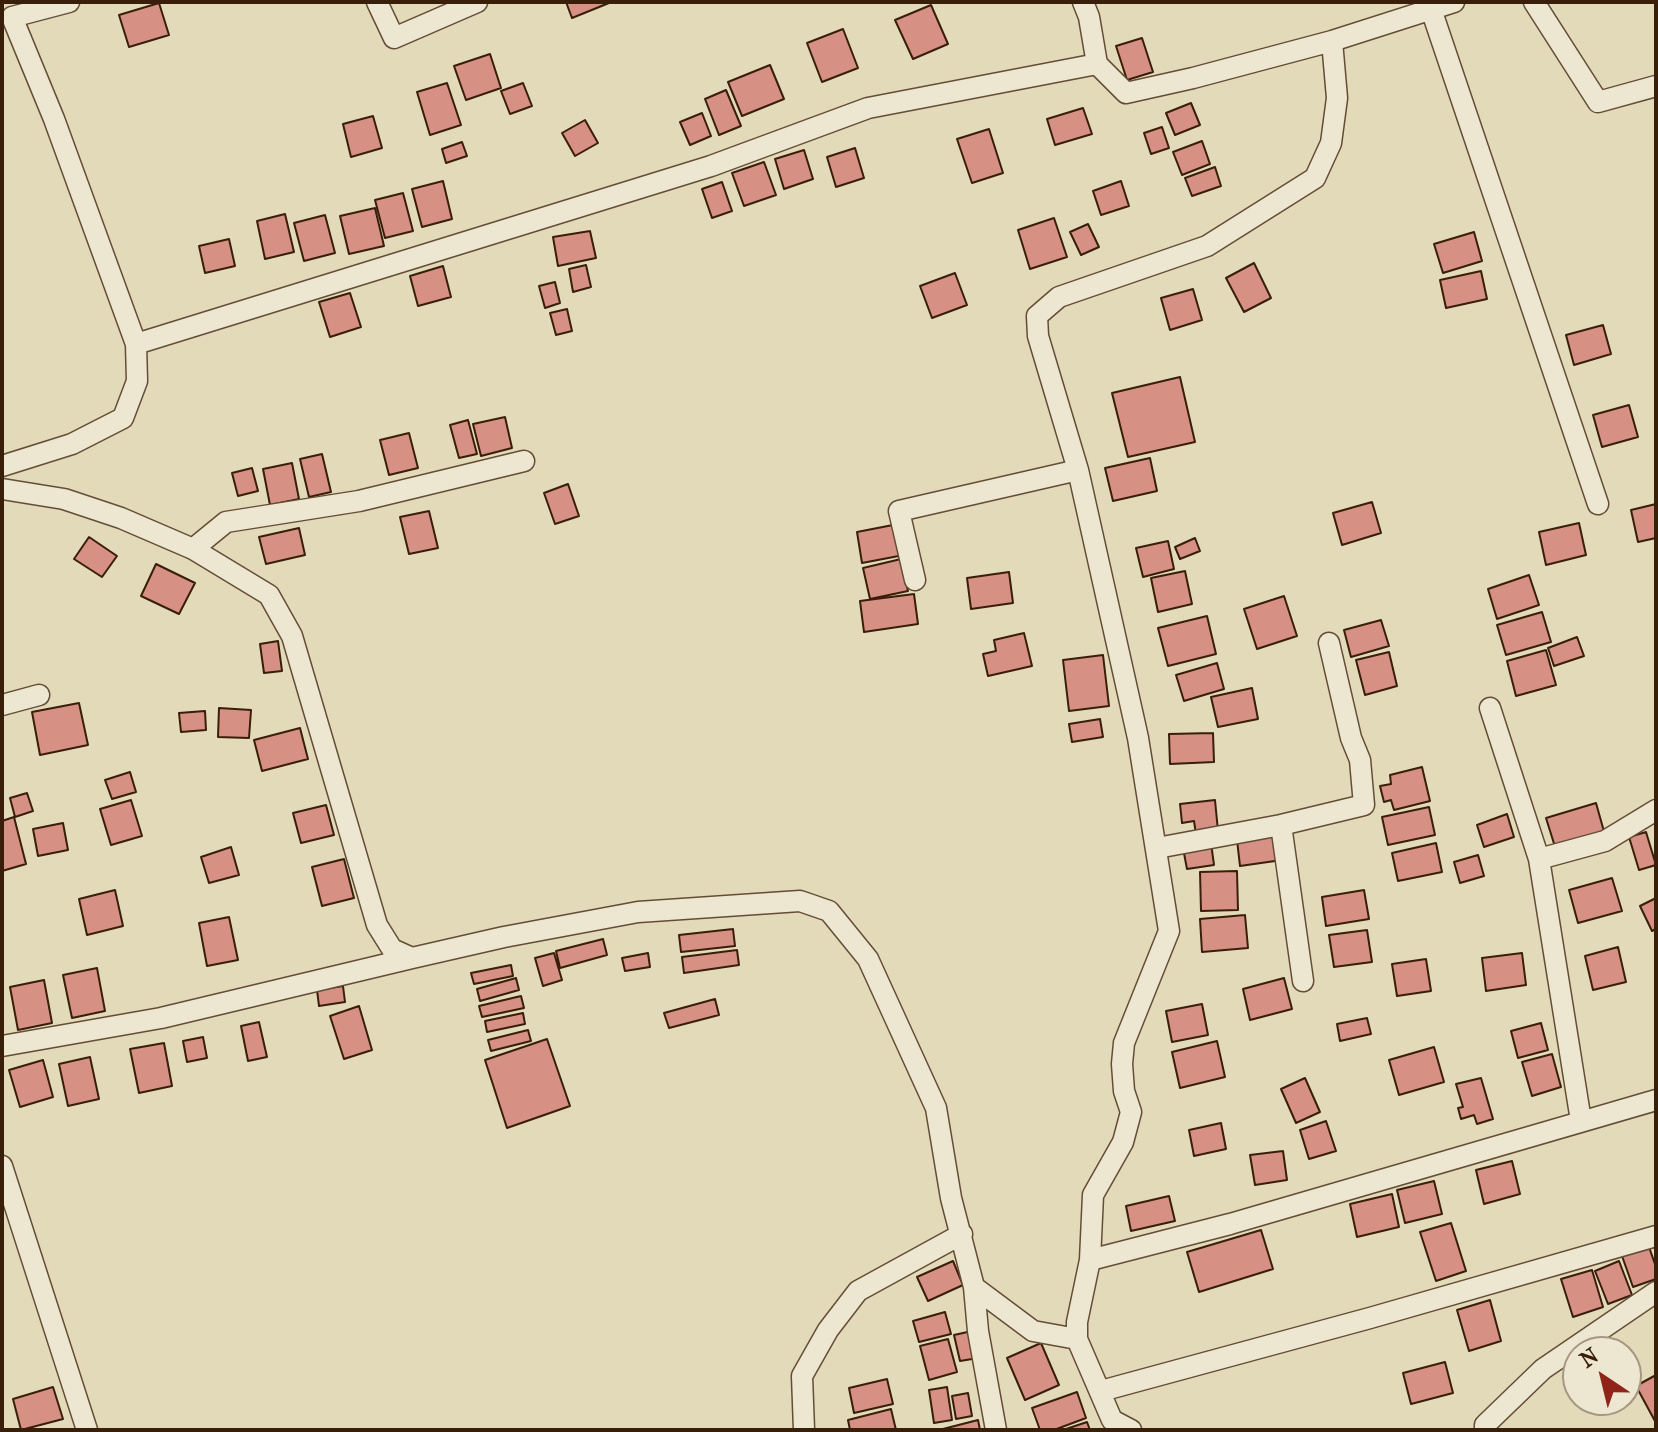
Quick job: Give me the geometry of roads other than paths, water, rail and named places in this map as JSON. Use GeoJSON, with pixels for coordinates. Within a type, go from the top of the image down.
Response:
{"type":"FeatureCollection","features":[{"type":"Feature","properties":{"kind":"street"},"geometry":{"type":"LineString","coordinates":[[2,466],[72,444],[123,418],[137,381],[136,344],[54,119],[9,10],[69,2]]}},
{"type":"Feature","properties":{"kind":"street"},"geometry":{"type":"LineString","coordinates":[[377,2],[394,38],[477,2]]}},
{"type":"Feature","properties":{"kind":"street"},"geometry":{"type":"LineString","coordinates":[[1083,2],[1089,17],[1097,64],[1126,93],[1332,41],[1454,2]]}},
{"type":"Feature","properties":{"kind":"street"},"geometry":{"type":"LineString","coordinates":[[1534,2],[1598,102],[1656,86]]}},
{"type":"Feature","properties":{"kind":"street"},"geometry":{"type":"LineString","coordinates":[[1431,9],[1598,504]]}},
{"type":"Feature","properties":{"kind":"street"},"geometry":{"type":"LineString","coordinates":[[1131,1430],[1112,1420],[1077,1339],[1077,1322],[1090,1260],[1093,1195],[1123,1142],[1131,1112],[1124,1091],[1124,1043],[1169,931],[1138,738],[1078,470],[1038,336],[1037,316],[1059,297],[1207,246],[1315,178],[1331,143],[1337,98],[1332,41]]}},
{"type":"Feature","properties":{"kind":"street"},"geometry":{"type":"LineString","coordinates":[[136,344],[711,166],[868,108],[1097,64]]}},
{"type":"Feature","properties":{"kind":"street"},"geometry":{"type":"LineString","coordinates":[[193,549],[226,522],[359,501],[524,461]]}},
{"type":"Feature","properties":{"kind":"street"},"geometry":{"type":"LineString","coordinates":[[915,580],[899,511],[1078,470]]}},
{"type":"Feature","properties":{"kind":"street"},"geometry":{"type":"LineString","coordinates":[[2,489],[64,499],[121,518],[193,549],[269,595],[292,636],[377,925],[392,949],[412,958]]}},
{"type":"Feature","properties":{"kind":"street"},"geometry":{"type":"LineString","coordinates":[[1157,848],[1281,825],[1364,805],[1360,760],[1351,738],[1329,643]]}},
{"type":"Feature","properties":{"kind":"street"},"geometry":{"type":"LineString","coordinates":[[2,705],[39,695]]}},
{"type":"Feature","properties":{"kind":"street"},"geometry":{"type":"LineString","coordinates":[[1490,708],[1539,859],[1581,1121]]}},
{"type":"Feature","properties":{"kind":"street"},"geometry":{"type":"LineString","coordinates":[[1539,859],[1605,841],[1656,810]]}},
{"type":"Feature","properties":{"kind":"street"},"geometry":{"type":"LineString","coordinates":[[1281,825],[1303,981]]}},
{"type":"Feature","properties":{"kind":"street"},"geometry":{"type":"LineString","coordinates":[[2,1046],[161,1018],[412,958],[638,912],[800,901],[829,911],[868,959],[936,1108],[951,1198],[974,1287],[978,1331],[996,1430]]}},
{"type":"Feature","properties":{"kind":"street"},"geometry":{"type":"LineString","coordinates":[[1090,1260],[1230,1224],[1656,1100]]}},
{"type":"Feature","properties":{"kind":"street"},"geometry":{"type":"LineString","coordinates":[[2,1166],[87,1430]]}},
{"type":"Feature","properties":{"kind":"street"},"geometry":{"type":"LineString","coordinates":[[804,1430],[802,1376],[828,1330],[858,1291],[962,1234]]}},
{"type":"Feature","properties":{"kind":"street"},"geometry":{"type":"LineString","coordinates":[[1101,1391],[1656,1236]]}},
{"type":"Feature","properties":{"kind":"street"},"geometry":{"type":"LineString","coordinates":[[974,1287],[1033,1331],[1077,1339]]}},
{"type":"Feature","properties":{"kind":"street"},"geometry":{"type":"LineString","coordinates":[[1485,1430],[1485,1425],[1543,1369],[1656,1292]]}}]}
